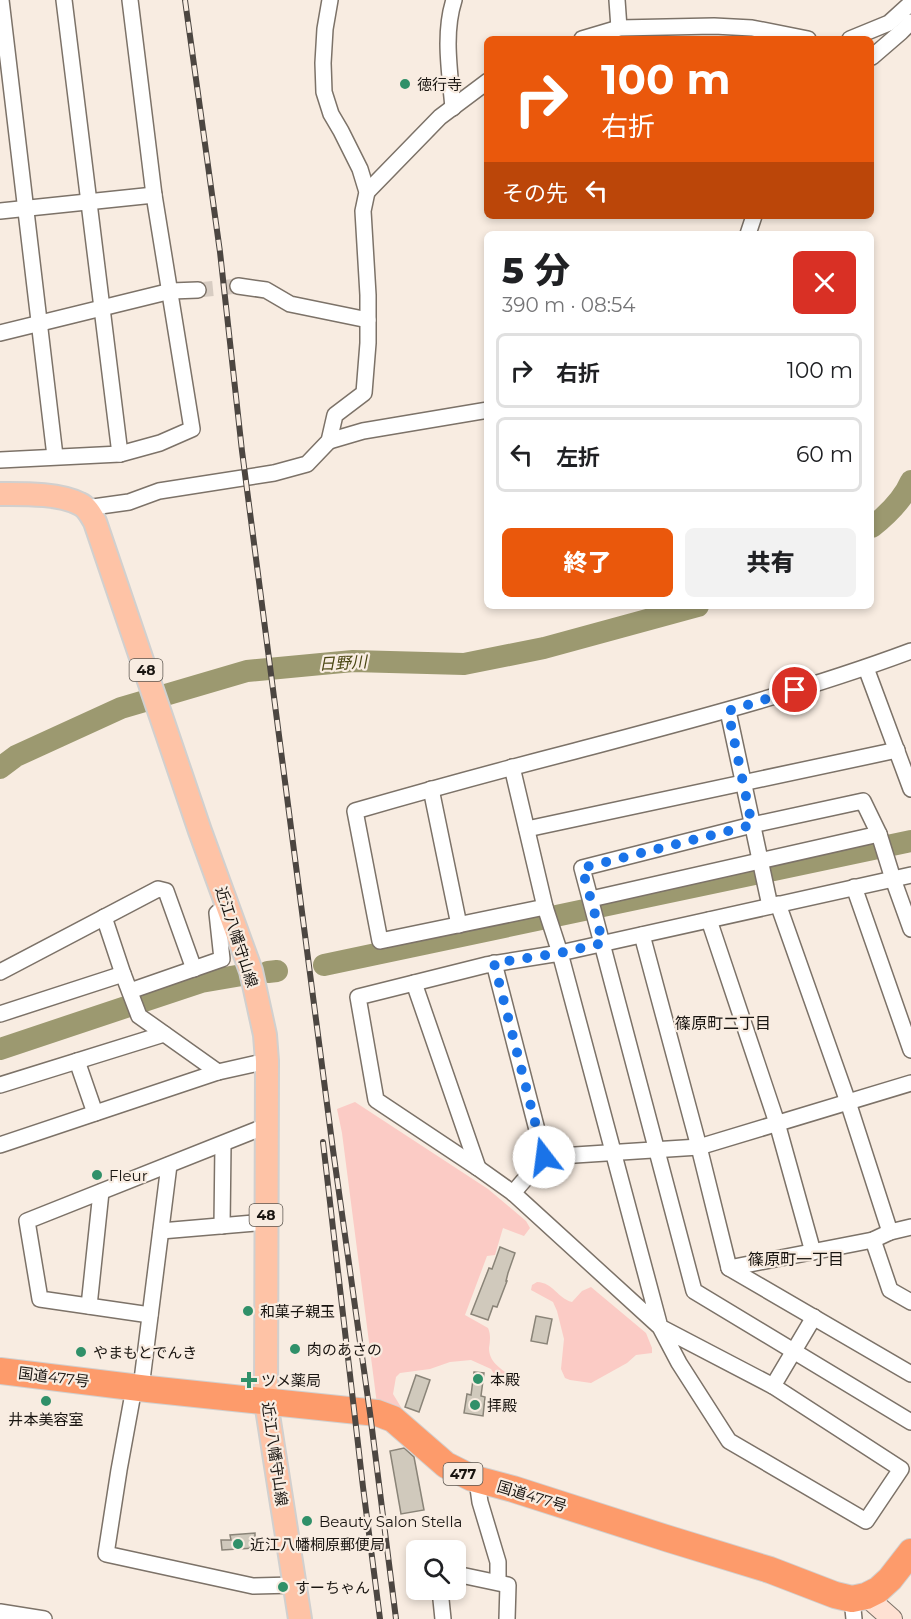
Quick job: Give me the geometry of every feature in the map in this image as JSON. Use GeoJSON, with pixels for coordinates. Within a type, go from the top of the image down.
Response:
{"type":"FeatureCollection","features":[{"type":"Feature","properties":{"kind":"highway","name":"国道477号"},"geometry":{"type":"LineString","coordinates":[[0,1371],[377,1413],[393,1419],[446,1465],[472,1478],[770,1570],[857,1604]]}},
{"type":"Feature","properties":{"kind":"highway"},"geometry":{"type":"LineString","coordinates":[[857,1604],[890,1579],[911,1552]]}},
{"type":"Feature","properties":{"kind":"main road"},"geometry":{"type":"LineString","coordinates":[[0,494],[51,496],[79,503],[90,515]]}},
{"type":"Feature","properties":{"kind":"main road","name":"近江八幡守山線"},"geometry":{"type":"LineString","coordinates":[[90,515],[251,971],[265,1035],[267,1061],[266,1402],[300,1619]]}},
{"type":"Feature","properties":{"kind":"main road"},"geometry":{"type":"LineString","coordinates":[[857,1604],[892,1619]]}},
{"type":"Feature","properties":{"kind":"street"},"geometry":{"type":"LineString","coordinates":[[1,0],[55,456]]}},
{"type":"Feature","properties":{"kind":"street"},"geometry":{"type":"LineString","coordinates":[[64,0],[120,454]]}},
{"type":"Feature","properties":{"kind":"street"},"geometry":{"type":"LineString","coordinates":[[0,460],[120,454],[160,443],[192,429],[154,195],[130,0]]}},
{"type":"Feature","properties":{"kind":"street"},"geometry":{"type":"LineString","coordinates":[[90,515],[159,491],[274,473],[307,464],[329,441],[335,415],[364,393],[368,320],[363,211],[367,192],[360,169],[331,114],[324,92],[325,29],[330,0]]}},
{"type":"Feature","properties":{"kind":"street"},"geometry":{"type":"LineString","coordinates":[[453,108],[449,65],[449,16],[454,0]]}},
{"type":"Feature","properties":{"kind":"street"},"geometry":{"type":"LineString","coordinates":[[617,0],[619,28]]}},
{"type":"Feature","properties":{"kind":"street"},"geometry":{"type":"LineString","coordinates":[[857,36],[889,23],[911,3]]}},
{"type":"Feature","properties":{"kind":"street"},"geometry":{"type":"LineString","coordinates":[[874,55],[911,22]]}},
{"type":"Feature","properties":{"kind":"street"},"geometry":{"type":"LineString","coordinates":[[592,36],[619,28],[714,26],[752,28],[793,36]]}},
{"type":"Feature","properties":{"kind":"street"},"geometry":{"type":"LineString","coordinates":[[367,192],[440,117],[484,84]]}},
{"type":"Feature","properties":{"kind":"street"},"geometry":{"type":"LineString","coordinates":[[0,211],[154,195]]}},
{"type":"Feature","properties":{"kind":"street"},"geometry":{"type":"LineString","coordinates":[[238,286],[266,290],[290,304],[368,320]]}},
{"type":"Feature","properties":{"kind":"street"},"geometry":{"type":"LineString","coordinates":[[0,333],[171,291],[198,290]]}},
{"type":"Feature","properties":{"kind":"street"},"geometry":{"type":"LineString","coordinates":[[329,441],[363,430],[484,411]]}},
{"type":"Feature","properties":{"kind":"street"},"geometry":{"type":"LineString","coordinates":[[547,914],[459,925],[380,941],[355,811],[512,767],[728,711],[866,668],[911,651]]}},
{"type":"Feature","properties":{"kind":"street"},"geometry":{"type":"LineString","coordinates":[[866,668],[911,789]]}},
{"type":"Feature","properties":{"kind":"street"},"geometry":{"type":"LineString","coordinates":[[728,711],[762,868],[848,1102],[890,1232]]}},
{"type":"Feature","properties":{"kind":"street"},"geometry":{"type":"LineString","coordinates":[[527,830],[897,750]]}},
{"type":"Feature","properties":{"kind":"street"},"geometry":{"type":"LineString","coordinates":[[512,767],[547,914],[560,953],[660,1327],[679,1363],[729,1441],[866,1521],[902,1470],[773,1386],[660,1327],[513,1193],[376,1100],[358,997],[494,963],[560,953],[911,875]]}},
{"type":"Feature","properties":{"kind":"street"},"geometry":{"type":"LineString","coordinates":[[431,789],[459,925]]}},
{"type":"Feature","properties":{"kind":"street"},"geometry":{"type":"LineString","coordinates":[[911,930],[882,842],[863,801],[752,825],[582,868],[694,1291],[911,1422]]}},
{"type":"Feature","properties":{"kind":"street"},"geometry":{"type":"LineString","coordinates":[[593,905],[882,842]]}},
{"type":"Feature","properties":{"kind":"street"},"geometry":{"type":"LineString","coordinates":[[854,887],[911,1050]]}},
{"type":"Feature","properties":{"kind":"street"},"geometry":{"type":"LineString","coordinates":[[0,972],[158,889],[166,891],[194,969]]}},
{"type":"Feature","properties":{"kind":"street"},"geometry":{"type":"LineString","coordinates":[[131,994],[222,960],[217,913],[227,905]]}},
{"type":"Feature","properties":{"kind":"street"},"geometry":{"type":"LineString","coordinates":[[104,917],[139,1016],[218,1072]]}},
{"type":"Feature","properties":{"kind":"street"},"geometry":{"type":"LineString","coordinates":[[709,920],[777,1123],[813,1252]]}},
{"type":"Feature","properties":{"kind":"street"},"geometry":{"type":"LineString","coordinates":[[642,934],[729,1268],[911,1374]]}},
{"type":"Feature","properties":{"kind":"street"},"geometry":{"type":"LineString","coordinates":[[494,963],[544,1157]]}},
{"type":"Feature","properties":{"kind":"street"},"geometry":{"type":"LineString","coordinates":[[0,1014],[123,974]]}},
{"type":"Feature","properties":{"kind":"street"},"geometry":{"type":"LineString","coordinates":[[414,983],[478,1168]]}},
{"type":"Feature","properties":{"kind":"street"},"geometry":{"type":"LineString","coordinates":[[0,1085],[165,1034]]}},
{"type":"Feature","properties":{"kind":"street"},"geometry":{"type":"LineString","coordinates":[[77,1061],[95,1113]]}},
{"type":"Feature","properties":{"kind":"street"},"geometry":{"type":"LineString","coordinates":[[0,1145],[218,1072],[267,1061]]}},
{"type":"Feature","properties":{"kind":"street"},"geometry":{"type":"LineString","coordinates":[[513,1193],[544,1157],[699,1147],[911,1083]]}},
{"type":"Feature","properties":{"kind":"street"},"geometry":{"type":"LineString","coordinates":[[150,1315],[40,1299],[27,1221],[266,1126]]}},
{"type":"Feature","properties":{"kind":"street"},"geometry":{"type":"LineString","coordinates":[[222,1226],[223,1144]]}},
{"type":"Feature","properties":{"kind":"street"},"geometry":{"type":"LineString","coordinates":[[169,1165],[150,1315],[119,1470],[106,1554],[253,1586],[294,1585]]}},
{"type":"Feature","properties":{"kind":"street"},"geometry":{"type":"LineString","coordinates":[[89,1306],[100,1192]]}},
{"type":"Feature","properties":{"kind":"street"},"geometry":{"type":"LineString","coordinates":[[161,1230],[266,1222]]}},
{"type":"Feature","properties":{"kind":"street"},"geometry":{"type":"LineString","coordinates":[[729,1268],[873,1240],[890,1232],[911,1227]]}},
{"type":"Feature","properties":{"kind":"street"},"geometry":{"type":"LineString","coordinates":[[873,1240],[890,1290],[911,1302]]}},
{"type":"Feature","properties":{"kind":"street"},"geometry":{"type":"LineString","coordinates":[[773,1386],[814,1317]]}},
{"type":"Feature","properties":{"kind":"street"},"geometry":{"type":"LineString","coordinates":[[479,1480],[480,1502],[498,1562],[498,1582]]}},
{"type":"Feature","properties":{"kind":"street"},"geometry":{"type":"LineString","coordinates":[[466,1576],[508,1585],[507,1619]]}},
{"type":"Feature","properties":{"kind":"street"},"geometry":{"type":"LineString","coordinates":[[441,1600],[443,1619]]}},
{"type":"Feature","properties":{"kind":"street"},"geometry":{"type":"LineString","coordinates":[[0,1612],[44,1619]]}},
{"type":"Feature","properties":{"kind":"shaded area"},"geometry":{"type":"Polygon","coordinates":[[[355,1102],[488,1189],[526,1221],[530,1228],[524,1236],[503,1228],[495,1255],[487,1256],[465,1315],[488,1328],[491,1358],[513,1378],[504,1382],[496,1377],[491,1369],[471,1360],[450,1362],[430,1369],[400,1373],[396,1377],[393,1394],[407,1417],[377,1404],[337,1109],[355,1102]]]}},
{"type":"Feature","properties":{"kind":"shaded area"},"geometry":{"type":"Polygon","coordinates":[[[537,1282],[548,1285],[572,1302],[582,1291],[591,1287],[646,1333],[652,1353],[636,1355],[627,1363],[591,1383],[565,1378],[561,1369],[564,1339],[557,1311],[553,1302],[531,1290],[532,1285],[537,1282]]]}},
{"type":"Feature","properties":{"kind":"building"},"geometry":{"type":"Polygon","coordinates":[[[500,1247],[515,1253],[497,1307],[493,1306],[488,1320],[471,1314],[500,1247]]]}},
{"type":"Feature","properties":{"kind":"building"},"geometry":{"type":"Polygon","coordinates":[[[536,1316],[552,1319],[547,1344],[531,1341],[536,1316]]]}},
{"type":"Feature","properties":{"kind":"building","name":"拝殿"},"geometry":{"type":"Polygon","coordinates":[[[474,1372],[484,1373],[481,1396],[485,1397],[483,1416],[464,1413],[467,1394],[471,1395],[474,1372]]]}},
{"type":"Feature","properties":{"kind":"building"},"geometry":{"type":"Polygon","coordinates":[[[416,1375],[430,1380],[419,1412],[405,1407],[416,1375]]]}},
{"type":"Feature","properties":{"kind":"building"},"geometry":{"type":"Polygon","coordinates":[[[404,1448],[414,1457],[424,1510],[401,1514],[390,1451],[404,1448]]]}},
{"type":"Feature","properties":{"kind":"building","name":"近江八幡桐原郵便局"},"geometry":{"type":"Polygon","coordinates":[[[255,1533],[255,1548],[222,1550],[221,1540],[231,1540],[230,1535],[255,1533]]]}},
{"type":"Feature","properties":{"kind":"waterway","name":"日野川"},"geometry":{"type":"LineString","coordinates":[[874,525],[894,507],[904,495],[911,481]]}},
{"type":"Feature","properties":{"kind":"waterway","name":"日野川"},"geometry":{"type":"LineString","coordinates":[[0,768],[16,756],[121,708],[247,671],[353,661],[464,664],[544,648],[687,609]]}},
{"type":"Feature","properties":{"kind":"waterway"},"geometry":{"type":"LineString","coordinates":[[324,965],[911,841]]}},
{"type":"Feature","properties":{"kind":"waterway"},"geometry":{"type":"LineString","coordinates":[[268,972],[277,971]]}},
{"type":"Feature","properties":{"kind":"waterway"},"geometry":{"type":"LineString","coordinates":[[0,1049],[201,982],[242,975]]}},
{"type":"Feature","properties":{"kind":"tunnel"},"geometry":{"type":"LineString","coordinates":[[198,290],[238,286]]}},
{"type":"Feature","properties":{"kind":"railway"},"geometry":{"type":"LineString","coordinates":[[185,0],[220,252],[242,451],[396,1619]]}},
{"type":"Feature","properties":{"kind":"railway"},"geometry":{"type":"LineString","coordinates":[[323,1142],[380,1619]]}},
{"type":"Feature","properties":{"kind":"place","name":"徳行寺"},"geometry":{"type":"Point","coordinates":[405,84]}},
{"type":"Feature","properties":{"kind":"place","name":"Fleur"},"geometry":{"type":"Point","coordinates":[97,1175]}},
{"type":"Feature","properties":{"kind":"place","name":"和菓子親玉"},"geometry":{"type":"Point","coordinates":[248,1311]}},
{"type":"Feature","properties":{"kind":"place","name":"肉のあさの"},"geometry":{"type":"Point","coordinates":[295,1349]}},
{"type":"Feature","properties":{"kind":"place","name":"やまもとでんき"},"geometry":{"type":"Point","coordinates":[81,1352]}},
{"type":"Feature","properties":{"kind":"place","name":"本殿"},"geometry":{"type":"Point","coordinates":[478,1379]}},
{"type":"Feature","properties":{"kind":"place","name":"ツメ薬局"},"geometry":{"type":"Point","coordinates":[249,1380]}},
{"type":"Feature","properties":{"kind":"place","name":"井本美容室"},"geometry":{"type":"Point","coordinates":[46,1401]}},
{"type":"Feature","properties":{"kind":"place","name":"拝殿"},"geometry":{"type":"Point","coordinates":[475,1405]}},
{"type":"Feature","properties":{"kind":"place","name":"Beauty Salon Stella"},"geometry":{"type":"Point","coordinates":[307,1521]}},
{"type":"Feature","properties":{"kind":"place","name":"近江八幡桐原郵便局"},"geometry":{"type":"Point","coordinates":[238,1544]}},
{"type":"Feature","properties":{"kind":"place","name":"すーちゃん"},"geometry":{"type":"Point","coordinates":[283,1587]}},
{"type":"Feature","properties":{"kind":"district","name":"篠原町二丁目"},"geometry":{"type":"Point","coordinates":[723,1023]}},
{"type":"Feature","properties":{"kind":"district","name":"篠原町一丁目"},"geometry":{"type":"Point","coordinates":[796,1259]}},
{"type":"Feature","properties":{"kind":"route"},"geometry":{"type":"LineString","coordinates":[[544,1157],[494,963],[560,953],[603,943],[582,868],[752,825],[728,711],[795,690]]}}]}
